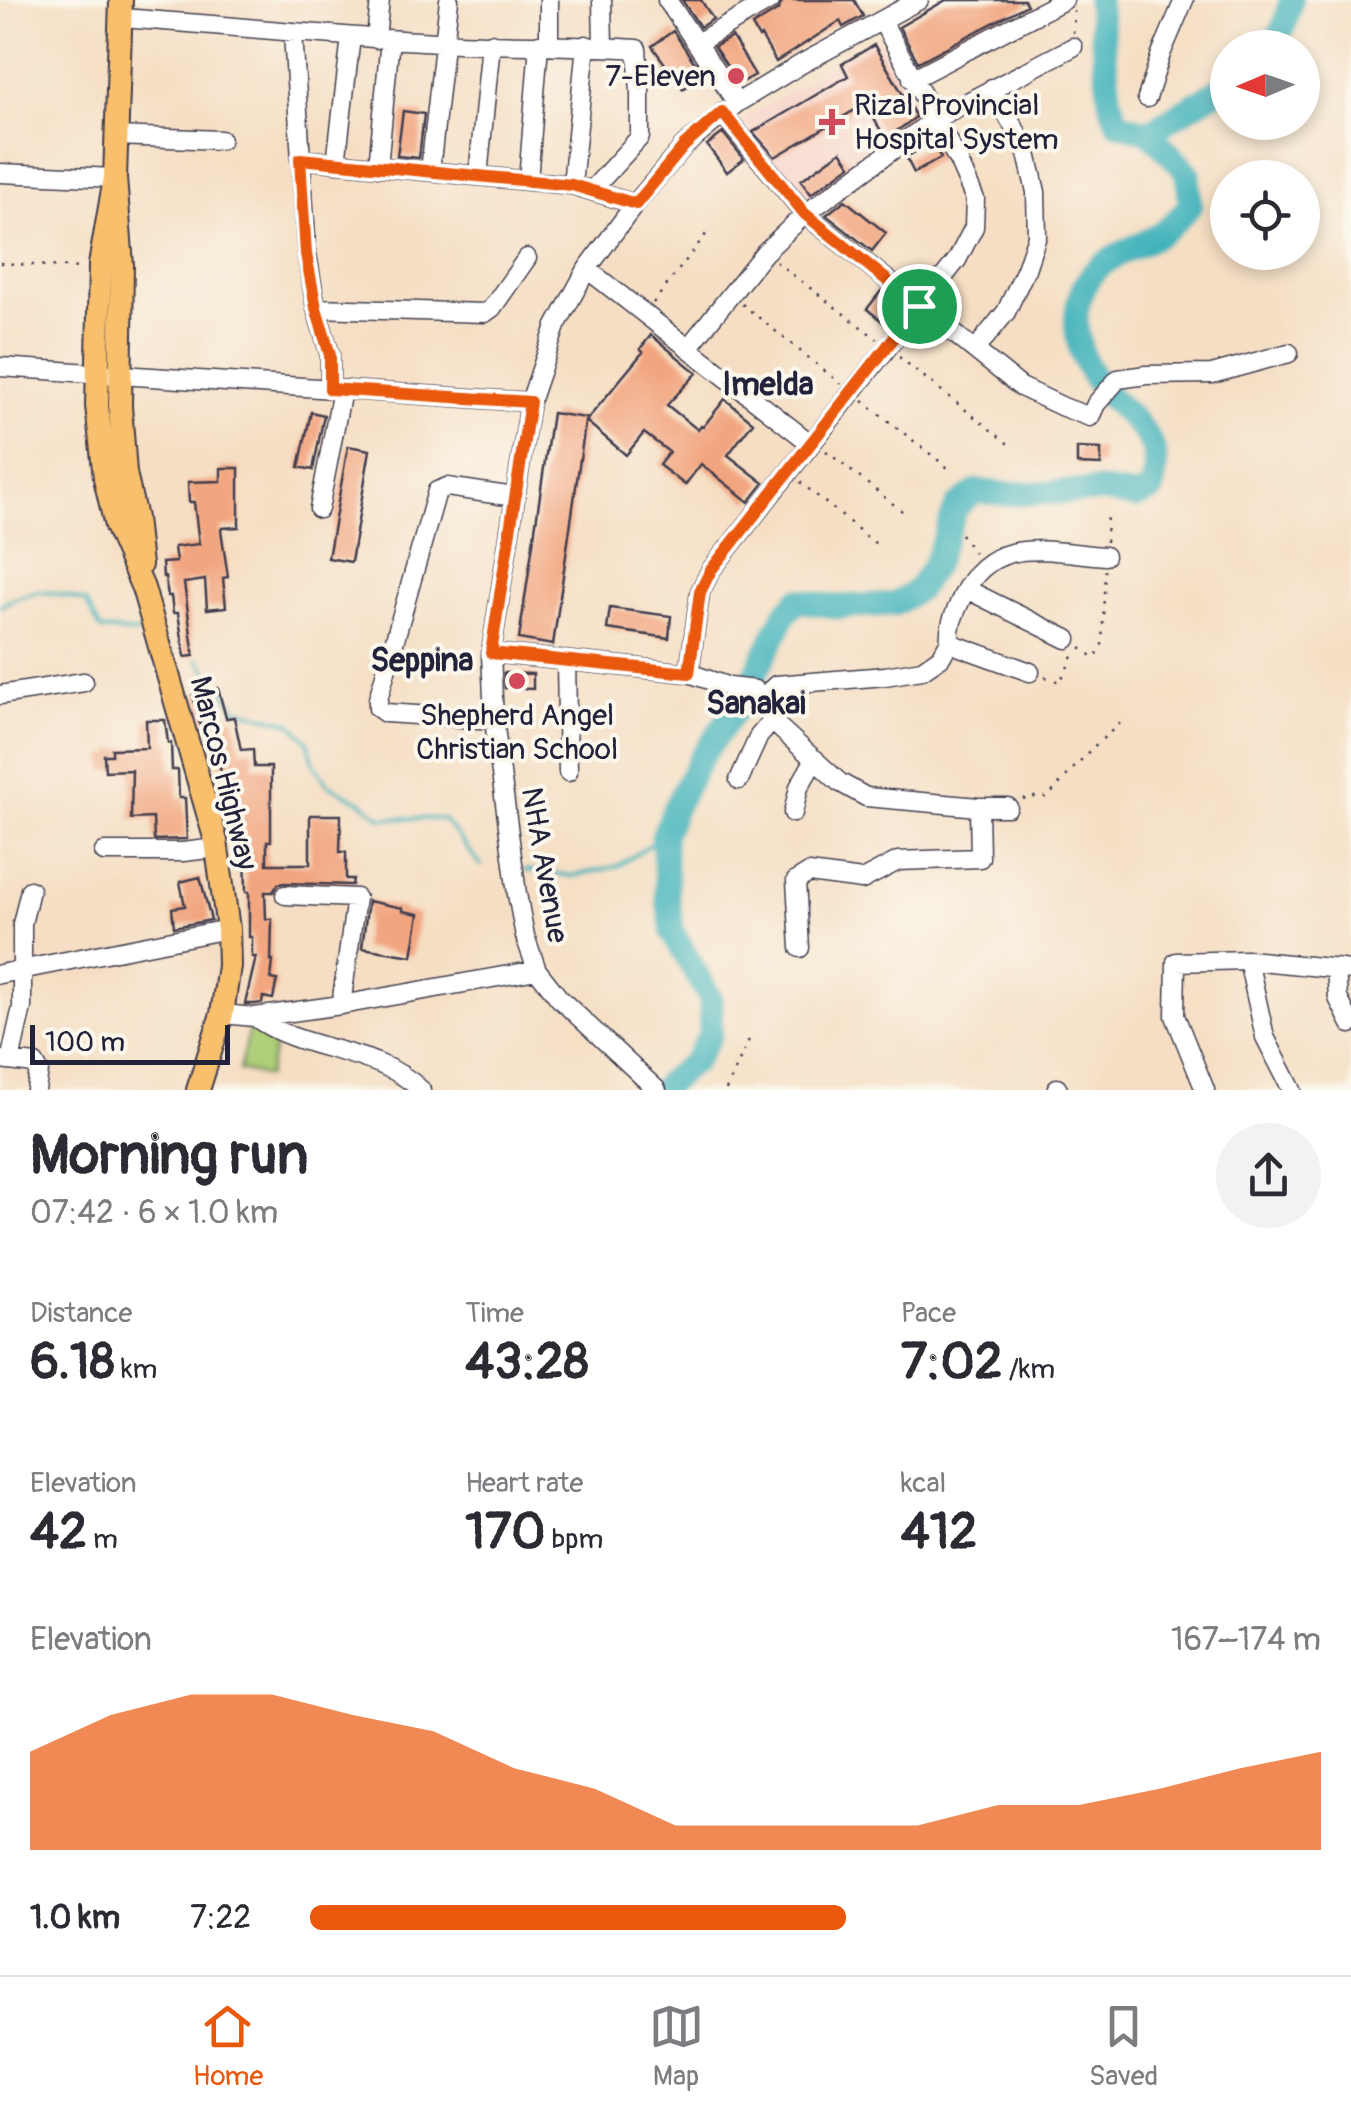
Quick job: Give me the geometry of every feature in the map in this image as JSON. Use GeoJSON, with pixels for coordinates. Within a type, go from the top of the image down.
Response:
{"type":"FeatureCollection","features":[{"type":"Feature","properties":{"kind":"main road","name":"Marcos Highway"},"geometry":{"type":"LineString","coordinates":[[120,9],[115,178],[100,265],[108,375],[98,426],[116,526],[143,588],[217,848],[229,966],[222,1014],[198,1090]]}},
{"type":"Feature","properties":{"kind":"street"},"geometry":{"type":"LineString","coordinates":[[378,166],[383,39],[380,0]]}},
{"type":"Feature","properties":{"kind":"street"},"geometry":{"type":"LineString","coordinates":[[430,172],[449,0]]}},
{"type":"Feature","properties":{"kind":"street"},"geometry":{"type":"LineString","coordinates":[[528,180],[550,0]]}},
{"type":"Feature","properties":{"kind":"street"},"geometry":{"type":"LineString","coordinates":[[572,185],[602,0]]}},
{"type":"Feature","properties":{"kind":"street"},"geometry":{"type":"LineString","coordinates":[[667,0],[697,43],[729,108],[805,214],[1022,387],[1090,416],[1118,379],[1146,374],[1212,374],[1289,353]]}},
{"type":"Feature","properties":{"kind":"street"},"geometry":{"type":"LineString","coordinates":[[697,43],[772,0]]}},
{"type":"Feature","properties":{"kind":"street","name":"NHA Avenue"},"geometry":{"type":"LineString","coordinates":[[657,1090],[559,998],[537,970],[517,894],[494,720],[491,653],[530,402],[556,326],[587,270],[684,146],[729,108],[917,0]]}},
{"type":"Feature","properties":{"kind":"street"},"geometry":{"type":"LineString","coordinates":[[912,79],[1064,0]]}},
{"type":"Feature","properties":{"kind":"street"},"geometry":{"type":"LineString","coordinates":[[1147,98],[1184,0]]}},
{"type":"Feature","properties":{"kind":"street"},"geometry":{"type":"LineString","coordinates":[[120,9],[293,34],[637,49],[640,137],[592,190]]}},
{"type":"Feature","properties":{"kind":"street"},"geometry":{"type":"LineString","coordinates":[[689,673],[700,592],[711,570],[957,260],[974,227],[975,199],[959,162],[882,21]]}},
{"type":"Feature","properties":{"kind":"street"},"geometry":{"type":"LineString","coordinates":[[293,34],[306,254],[336,390],[320,510]]}},
{"type":"Feature","properties":{"kind":"street"},"geometry":{"type":"LineString","coordinates":[[336,162],[351,37]]}},
{"type":"Feature","properties":{"kind":"street"},"geometry":{"type":"LineString","coordinates":[[478,176],[490,43]]}},
{"type":"Feature","properties":{"kind":"street"},"geometry":{"type":"LineString","coordinates":[[688,348],[764,253],[805,214],[935,119],[1073,47]]}},
{"type":"Feature","properties":{"kind":"street"},"geometry":{"type":"LineString","coordinates":[[975,350],[1006,312],[1037,236],[1036,192],[1026,148],[992,88]]}},
{"type":"Feature","properties":{"kind":"street"},"geometry":{"type":"LineString","coordinates":[[116,136],[221,140]]}},
{"type":"Feature","properties":{"kind":"street"},"geometry":{"type":"LineString","coordinates":[[300,159],[572,185],[636,204]]}},
{"type":"Feature","properties":{"kind":"street"},"geometry":{"type":"LineString","coordinates":[[0,173],[115,178]]}},
{"type":"Feature","properties":{"kind":"street"},"geometry":{"type":"LineString","coordinates":[[316,308],[485,312],[492,308],[527,258]]}},
{"type":"Feature","properties":{"kind":"street"},"geometry":{"type":"LineString","coordinates":[[587,270],[811,442]]}},
{"type":"Feature","properties":{"kind":"street"},"geometry":{"type":"LineString","coordinates":[[0,367],[530,402]]}},
{"type":"Feature","properties":{"kind":"street"},"geometry":{"type":"LineString","coordinates":[[494,720],[385,713],[378,708],[378,699],[437,492],[447,488],[514,496]]}},
{"type":"Feature","properties":{"kind":"street"},"geometry":{"type":"LineString","coordinates":[[491,653],[689,673],[758,694],[776,685],[885,676],[922,670],[941,657],[966,589],[983,566],[1000,554],[1028,550],[1105,556]]}},
{"type":"Feature","properties":{"kind":"street"},"geometry":{"type":"LineString","coordinates":[[966,589],[1067,640]]}},
{"type":"Feature","properties":{"kind":"street"},"geometry":{"type":"LineString","coordinates":[[950,641],[1030,672]]}},
{"type":"Feature","properties":{"kind":"street"},"geometry":{"type":"LineString","coordinates":[[566,660],[568,772]]}},
{"type":"Feature","properties":{"kind":"street"},"geometry":{"type":"LineString","coordinates":[[0,695],[84,682]]}},
{"type":"Feature","properties":{"kind":"street"},"geometry":{"type":"LineString","coordinates":[[758,694],[772,721],[839,782],[866,796],[979,807],[1008,806]]}},
{"type":"Feature","properties":{"kind":"street"},"geometry":{"type":"LineString","coordinates":[[739,780],[760,736],[772,721]]}},
{"type":"Feature","properties":{"kind":"street"},"geometry":{"type":"LineString","coordinates":[[794,813],[799,787],[815,759]]}},
{"type":"Feature","properties":{"kind":"street"},"geometry":{"type":"LineString","coordinates":[[800,948],[796,882],[809,873],[862,880],[898,861],[980,858],[979,807]]}},
{"type":"Feature","properties":{"kind":"street"},"geometry":{"type":"LineString","coordinates":[[104,852],[217,848]]}},
{"type":"Feature","properties":{"kind":"street"},"geometry":{"type":"LineString","coordinates":[[30,890],[22,924],[22,1008],[5,1061],[32,1062],[39,1068],[36,1090]]}},
{"type":"Feature","properties":{"kind":"street"},"geometry":{"type":"LineString","coordinates":[[285,896],[356,898],[341,1005]]}},
{"type":"Feature","properties":{"kind":"street"},"geometry":{"type":"LineString","coordinates":[[0,974],[228,929]]}},
{"type":"Feature","properties":{"kind":"street"},"geometry":{"type":"LineString","coordinates":[[1248,960],[1265,1037],[1292,1090]]}},
{"type":"Feature","properties":{"kind":"street"},"geometry":{"type":"LineString","coordinates":[[1205,1090],[1175,1016],[1176,962],[1248,960],[1344,969],[1338,998],[1351,1024]]}},
{"type":"Feature","properties":{"kind":"street"},"geometry":{"type":"LineString","coordinates":[[222,1014],[255,1017],[341,1005],[537,970]]}},
{"type":"Feature","properties":{"kind":"street"},"geometry":{"type":"LineString","coordinates":[[255,1017],[271,1029],[376,1064],[410,1079],[421,1090]]}},
{"type":"Feature","properties":{"kind":"path"},"geometry":{"type":"LineString","coordinates":[[1073,47],[1074,0]]}},
{"type":"Feature","properties":{"kind":"path"},"geometry":{"type":"LineString","coordinates":[[645,314],[707,233]]}},
{"type":"Feature","properties":{"kind":"path"},"geometry":{"type":"LineString","coordinates":[[0,263],[82,268]]}},
{"type":"Feature","properties":{"kind":"path"},"geometry":{"type":"LineString","coordinates":[[811,442],[907,515]]}},
{"type":"Feature","properties":{"kind":"path"},"geometry":{"type":"LineString","coordinates":[[787,472],[876,544]]}},
{"type":"Feature","properties":{"kind":"path"},"geometry":{"type":"LineString","coordinates":[[961,534],[983,566]]}},
{"type":"Feature","properties":{"kind":"path"},"geometry":{"type":"LineString","coordinates":[[1030,672],[1060,682],[1078,646],[1095,658],[1102,646],[1104,608]]}},
{"type":"Feature","properties":{"kind":"path"},"geometry":{"type":"LineString","coordinates":[[1008,806],[1028,797],[1048,797],[1090,750],[1126,718]]}},
{"type":"Feature","properties":{"kind":"path"},"geometry":{"type":"LineString","coordinates":[[726,1090],[752,1034]]}},
{"type":"Feature","properties":{"kind":"shaded area","name":"Rizal Provincial Hospital System"},"geometry":{"type":"Polygon","coordinates":[[[877,38],[925,120],[803,208],[738,123],[877,38]]]}},
{"type":"Feature","properties":{"kind":"green space"},"geometry":{"type":"Polygon","coordinates":[[[250,1025],[278,1032],[267,1077],[239,1070],[250,1025]]]}},
{"type":"Feature","properties":{"kind":"building"},"geometry":{"type":"Polygon","coordinates":[[[682,0],[701,0],[713,19],[700,27],[682,0]]]}},
{"type":"Feature","properties":{"kind":"building"},"geometry":{"type":"Polygon","coordinates":[[[783,0],[854,0],[863,16],[843,27],[840,21],[776,62],[752,26],[778,10],[783,0]]]}},
{"type":"Feature","properties":{"kind":"building"},"geometry":{"type":"Polygon","coordinates":[[[946,0],[1024,0],[1027,5],[918,62],[899,27],[946,0]]]}},
{"type":"Feature","properties":{"kind":"building"},"geometry":{"type":"Polygon","coordinates":[[[673,31],[703,75],[683,89],[674,76],[668,80],[659,68],[665,64],[652,46],[673,31]]]}},
{"type":"Feature","properties":{"kind":"building"},"geometry":{"type":"Polygon","coordinates":[[[732,37],[755,75],[739,84],[714,47],[732,37]]]}},
{"type":"Feature","properties":{"kind":"building"},"geometry":{"type":"Polygon","coordinates":[[[874,45],[916,117],[886,139],[865,104],[775,157],[753,132],[848,76],[842,64],[874,45]]]}},
{"type":"Feature","properties":{"kind":"building"},"geometry":{"type":"Polygon","coordinates":[[[403,111],[424,114],[419,158],[397,156],[403,111]]]}},
{"type":"Feature","properties":{"kind":"building"},"geometry":{"type":"Polygon","coordinates":[[[723,133],[744,159],[727,172],[707,145],[723,133]]]}},
{"type":"Feature","properties":{"kind":"building"},"geometry":{"type":"Polygon","coordinates":[[[932,143],[941,158],[914,173],[906,157],[932,143]]]}},
{"type":"Feature","properties":{"kind":"building"},"geometry":{"type":"Polygon","coordinates":[[[841,151],[851,165],[811,194],[801,180],[841,151]]]}},
{"type":"Feature","properties":{"kind":"building"},"geometry":{"type":"Polygon","coordinates":[[[845,200],[886,233],[872,251],[826,215],[845,200]]]}},
{"type":"Feature","properties":{"kind":"building"},"geometry":{"type":"Polygon","coordinates":[[[881,291],[903,308],[888,326],[867,309],[881,291]]]}},
{"type":"Feature","properties":{"kind":"building"},"geometry":{"type":"Polygon","coordinates":[[[651,335],[697,373],[667,405],[698,430],[725,399],[753,422],[728,455],[764,483],[749,502],[701,464],[685,485],[659,465],[669,452],[644,433],[626,455],[586,421],[643,352],[640,349],[651,335]]]}},
{"type":"Feature","properties":{"kind":"building"},"geometry":{"type":"Polygon","coordinates":[[[311,412],[324,415],[313,470],[299,467],[311,412]]]}},
{"type":"Feature","properties":{"kind":"building"},"geometry":{"type":"Polygon","coordinates":[[[552,413],[586,418],[553,645],[519,639],[552,413]]]}},
{"type":"Feature","properties":{"kind":"building"},"geometry":{"type":"Polygon","coordinates":[[[348,446],[370,450],[351,562],[328,558],[348,446]]]}},
{"type":"Feature","properties":{"kind":"building"},"geometry":{"type":"Polygon","coordinates":[[[1077,448],[1101,449],[1101,465],[1077,464],[1077,448]]]}},
{"type":"Feature","properties":{"kind":"building"},"geometry":{"type":"Polygon","coordinates":[[[221,468],[239,468],[239,527],[221,530],[228,577],[223,578],[226,607],[207,609],[205,580],[184,583],[194,656],[185,657],[178,613],[173,613],[162,563],[176,562],[174,547],[199,544],[188,482],[221,481],[221,468]]]}},
{"type":"Feature","properties":{"kind":"building"},"geometry":{"type":"Polygon","coordinates":[[[610,608],[671,616],[669,638],[607,629],[610,608]]]}},
{"type":"Feature","properties":{"kind":"building","name":"Shepherd Angel Christian School"},"geometry":{"type":"Polygon","coordinates":[[[504,673],[533,674],[533,689],[505,688],[504,673]]]}},
{"type":"Feature","properties":{"kind":"building"},"geometry":{"type":"Polygon","coordinates":[[[218,688],[226,718],[234,717],[241,750],[253,749],[254,767],[271,767],[271,841],[267,841],[267,864],[310,864],[310,815],[341,815],[340,852],[346,852],[346,879],[353,879],[352,885],[278,884],[273,892],[265,892],[266,919],[272,919],[271,979],[277,980],[273,999],[263,997],[262,1003],[255,1004],[245,1004],[256,957],[252,957],[249,937],[245,841],[235,841],[236,800],[229,800],[216,764],[215,747],[220,746],[214,720],[200,724],[193,695],[218,688]]]}},
{"type":"Feature","properties":{"kind":"building"},"geometry":{"type":"Polygon","coordinates":[[[146,720],[165,720],[172,770],[178,770],[179,798],[185,798],[187,839],[154,840],[153,818],[131,819],[132,770],[105,771],[104,755],[112,755],[112,749],[147,748],[146,720]]]}},
{"type":"Feature","properties":{"kind":"building"},"geometry":{"type":"Polygon","coordinates":[[[200,877],[211,920],[174,927],[172,908],[185,906],[180,882],[200,877]]]}},
{"type":"Feature","properties":{"kind":"building"},"geometry":{"type":"Polygon","coordinates":[[[368,901],[419,914],[412,956],[362,948],[368,901]]]}},
{"type":"Feature","properties":{"kind":"waterway"},"geometry":{"type":"LineString","coordinates":[[662,1090],[694,1062],[710,1035],[711,1000],[673,933],[663,836],[700,759],[745,696],[785,614],[798,600],[837,607],[894,604],[918,590],[935,563],[957,506],[977,491],[1102,491],[1136,497],[1152,490],[1155,461],[1151,444],[1095,379],[1081,349],[1076,316],[1085,285],[1095,271],[1166,229],[1190,206],[1188,173],[1149,132],[1118,123],[1110,101],[1098,0]]}},
{"type":"Feature","properties":{"kind":"waterway"},"geometry":{"type":"LineString","coordinates":[[1282,30],[1291,0]]}},
{"type":"Feature","properties":{"kind":"waterway"},"geometry":{"type":"LineString","coordinates":[[1149,132],[1210,95]]}},
{"type":"Feature","properties":{"kind":"waterway"},"geometry":{"type":"LineString","coordinates":[[0,606],[24,595],[51,593],[86,602],[101,630],[138,633]]}},
{"type":"Feature","properties":{"kind":"waterway"},"geometry":{"type":"LineString","coordinates":[[198,659],[237,709],[291,723],[308,741],[314,763],[327,784],[382,818],[443,819],[481,865]]}},
{"type":"Feature","properties":{"kind":"waterway"},"geometry":{"type":"LineString","coordinates":[[525,870],[573,876],[618,866],[663,836]]}},
{"type":"Feature","properties":{"kind":"place","name":"7-Eleven"},"geometry":{"type":"Point","coordinates":[736,76]}},
{"type":"Feature","properties":{"kind":"place","name":"Rizal Provincial Hospital System"},"geometry":{"type":"Point","coordinates":[832,122]}},
{"type":"Feature","properties":{"kind":"place","name":"Shepherd Angel Christian School"},"geometry":{"type":"Point","coordinates":[517,681]}},
{"type":"Feature","properties":{"kind":"district","name":"Imelda"},"geometry":{"type":"Point","coordinates":[768,384]}},
{"type":"Feature","properties":{"kind":"district","name":"Seppina"},"geometry":{"type":"Point","coordinates":[422,660]}},
{"type":"Feature","properties":{"kind":"district","name":"Sanakai"},"geometry":{"type":"Point","coordinates":[756,703]}},
{"type":"Feature","properties":{"kind":"route"},"geometry":{"type":"LineString","coordinates":[[722,112],[805,214],[919,306],[711,570],[700,592],[689,673],[491,653],[530,402],[330,389],[330,355],[306,254],[300,159],[572,185],[636,204],[684,146],[722,112]]}}]}
